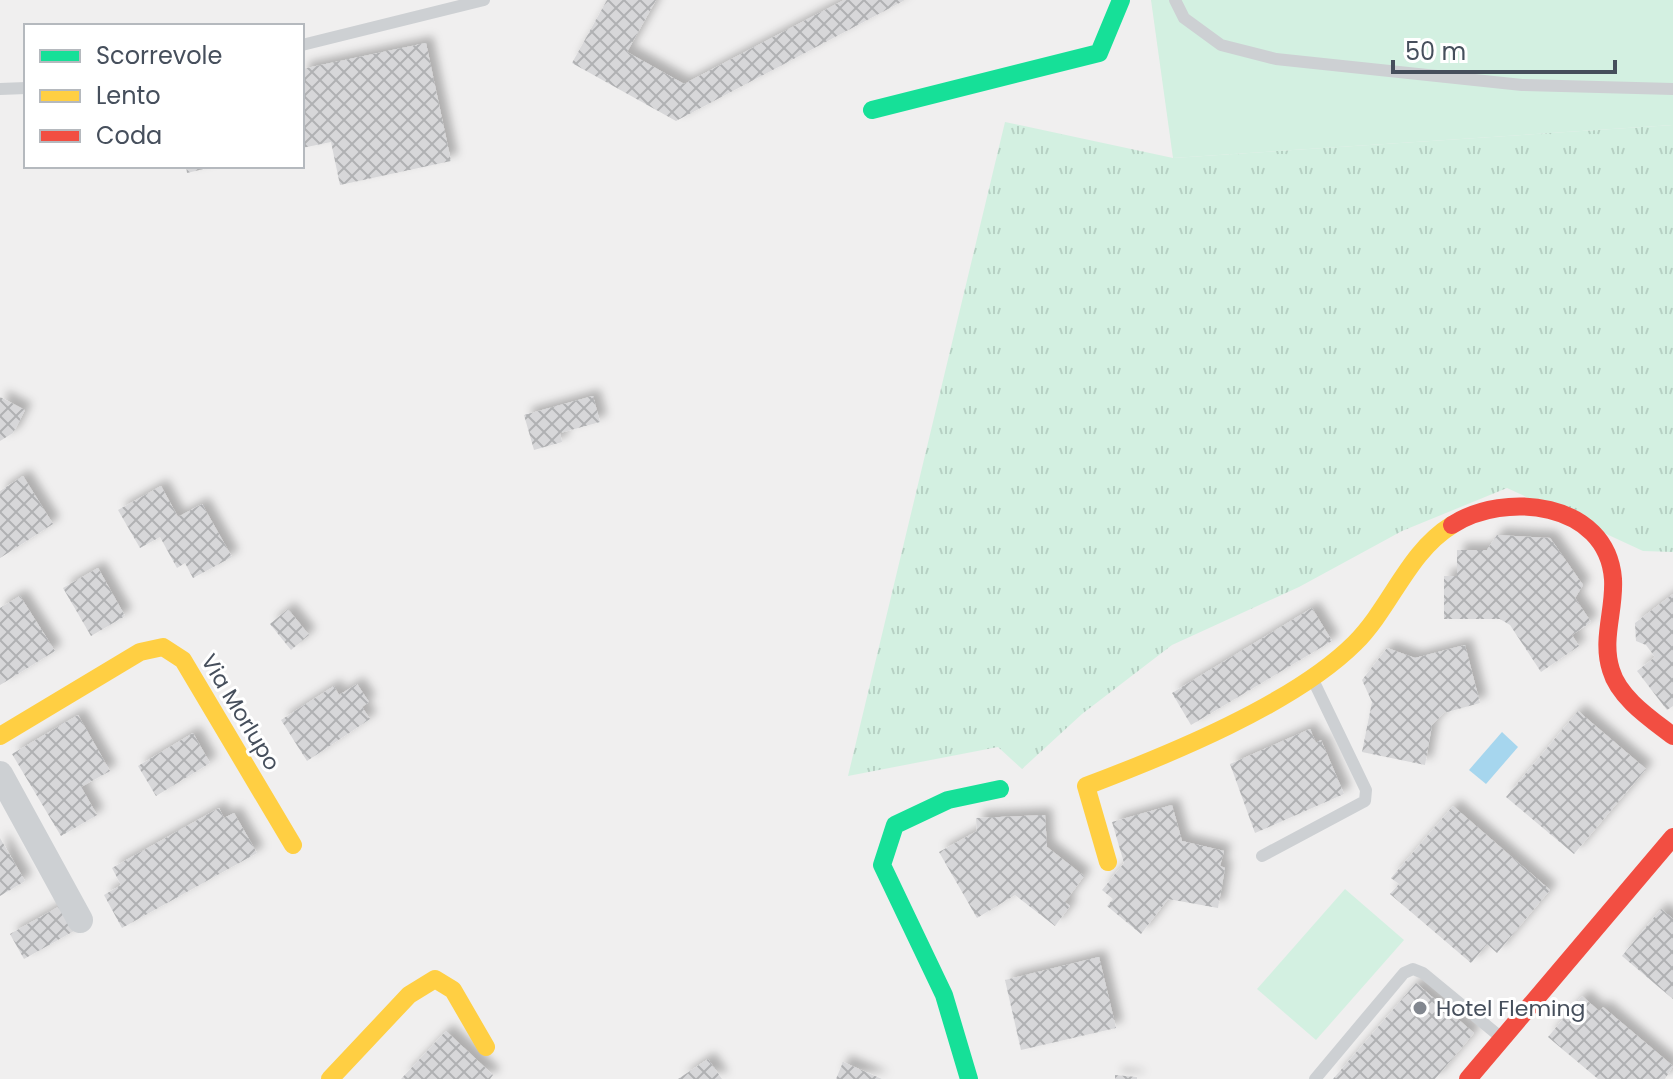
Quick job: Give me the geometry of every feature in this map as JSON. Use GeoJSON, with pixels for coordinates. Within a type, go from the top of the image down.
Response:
{"type":"FeatureCollection","features":[{"type":"Feature","properties":{"kind":"street"},"geometry":{"type":"LineString","coordinates":[[872,110],[1099,53],[1121,0]]}},
{"type":"Feature","properties":{"kind":"street"},"geometry":{"type":"LineString","coordinates":[[1108,862],[1086,786],[1156,759],[1313,679],[1346,651],[1372,622],[1421,549],[1441,529],[1467,513],[1527,504],[1568,517],[1582,525],[1604,550],[1610,564],[1613,592],[1608,639],[1611,672],[1624,692],[1673,736]]}},
{"type":"Feature","properties":{"kind":"street","name":"Via Morlupo"},"geometry":{"type":"LineString","coordinates":[[0,736],[140,652],[163,647],[183,660],[293,845]]}},
{"type":"Feature","properties":{"kind":"street"},"geometry":{"type":"LineString","coordinates":[[0,774],[80,920]]}},
{"type":"Feature","properties":{"kind":"street"},"geometry":{"type":"LineString","coordinates":[[969,1079],[947,994],[882,865],[895,825],[948,800],[1000,789]]}},
{"type":"Feature","properties":{"kind":"street"},"geometry":{"type":"LineString","coordinates":[[1468,1079],[1673,837]]}},
{"type":"Feature","properties":{"kind":"street"},"geometry":{"type":"LineString","coordinates":[[330,1079],[409,995],[435,979],[453,990],[486,1047]]}},
{"type":"Feature","properties":{"kind":"lane"},"geometry":{"type":"LineString","coordinates":[[304,45],[484,0]]}},
{"type":"Feature","properties":{"kind":"lane"},"geometry":{"type":"LineString","coordinates":[[1175,0],[1184,18],[1221,45],[1276,59],[1522,85],[1673,89]]}},
{"type":"Feature","properties":{"kind":"lane"},"geometry":{"type":"LineString","coordinates":[[0,89],[24,88]]}},
{"type":"Feature","properties":{"kind":"lane"},"geometry":{"type":"LineString","coordinates":[[1262,856],[1360,807],[1365,801],[1366,790],[1313,679]]}},
{"type":"Feature","properties":{"kind":"lane"},"geometry":{"type":"LineString","coordinates":[[1315,1079],[1404,973],[1413,969],[1423,973],[1502,1038]]}},
{"type":"Feature","properties":{"kind":"green space"},"geometry":{"type":"Polygon","coordinates":[[[1151,0],[1673,0],[1673,125],[1173,158],[1151,0]]]}},
{"type":"Feature","properties":{"kind":"green space"},"geometry":{"type":"Polygon","coordinates":[[[1005,122],[1173,158],[1673,125],[1673,552],[1643,551],[1507,488],[1402,531],[1299,587],[1172,645],[1082,714],[1022,769],[998,747],[848,776],[1005,122]]]}},
{"type":"Feature","properties":{"kind":"green space"},"geometry":{"type":"Polygon","coordinates":[[[1345,889],[1404,940],[1316,1040],[1257,989],[1345,889]]]}},
{"type":"Feature","properties":{"kind":"water"},"geometry":{"type":"Polygon","coordinates":[[[1502,732],[1518,747],[1486,784],[1469,770],[1502,732]]]}},
{"type":"Feature","properties":{"kind":"building"},"geometry":{"type":"Polygon","coordinates":[[[607,0],[656,0],[627,52],[684,84],[844,0],[905,0],[676,121],[572,63],[607,0]]]}},
{"type":"Feature","properties":{"kind":"building"},"geometry":{"type":"Polygon","coordinates":[[[426,43],[451,161],[340,185],[331,142],[304,148],[304,69],[426,43]]]}},
{"type":"Feature","properties":{"kind":"building"},"geometry":{"type":"Polygon","coordinates":[[[186,168],[208,168],[187,173],[186,168]]]}},
{"type":"Feature","properties":{"kind":"building"},"geometry":{"type":"Polygon","coordinates":[[[593,396],[600,422],[560,433],[562,442],[534,450],[524,415],[593,396]]]}},
{"type":"Feature","properties":{"kind":"building"},"geometry":{"type":"Polygon","coordinates":[[[0,397],[25,410],[13,433],[0,441],[0,397]]]}},
{"type":"Feature","properties":{"kind":"building"},"geometry":{"type":"Polygon","coordinates":[[[23,476],[53,524],[0,558],[0,491],[23,476]]]}},
{"type":"Feature","properties":{"kind":"building"},"geometry":{"type":"Polygon","coordinates":[[[161,486],[178,517],[202,504],[232,557],[193,578],[185,563],[177,568],[160,537],[140,548],[118,510],[161,486]]]}},
{"type":"Feature","properties":{"kind":"building"},"geometry":{"type":"Polygon","coordinates":[[[1497,535],[1550,538],[1583,585],[1575,598],[1591,622],[1572,635],[1579,646],[1541,672],[1510,625],[1500,619],[1444,619],[1444,576],[1457,576],[1457,550],[1487,550],[1497,535]]]}},
{"type":"Feature","properties":{"kind":"building"},"geometry":{"type":"Polygon","coordinates":[[[98,568],[125,616],[91,636],[63,588],[98,568]]]}},
{"type":"Feature","properties":{"kind":"building"},"geometry":{"type":"Polygon","coordinates":[[[1673,594],[1673,706],[1667,710],[1637,671],[1655,657],[1646,645],[1636,641],[1635,623],[1673,594]]]}},
{"type":"Feature","properties":{"kind":"building"},"geometry":{"type":"Polygon","coordinates":[[[20,596],[55,651],[0,685],[0,608],[20,596]]]}},
{"type":"Feature","properties":{"kind":"building"},"geometry":{"type":"Polygon","coordinates":[[[1312,608],[1332,641],[1191,725],[1172,693],[1312,608]]]}},
{"type":"Feature","properties":{"kind":"building"},"geometry":{"type":"Polygon","coordinates":[[[288,609],[309,635],[291,650],[270,624],[288,609]]]}},
{"type":"Feature","properties":{"kind":"building"},"geometry":{"type":"Polygon","coordinates":[[[1465,645],[1480,703],[1444,713],[1432,725],[1425,765],[1362,752],[1372,702],[1362,680],[1387,648],[1415,658],[1465,645]]]}},
{"type":"Feature","properties":{"kind":"building"},"geometry":{"type":"Polygon","coordinates":[[[357,684],[369,702],[362,707],[370,719],[307,761],[281,720],[334,686],[339,695],[357,684]]]}},
{"type":"Feature","properties":{"kind":"building"},"geometry":{"type":"Polygon","coordinates":[[[1578,711],[1646,769],[1574,854],[1506,797],[1578,711]]]}},
{"type":"Feature","properties":{"kind":"building"},"geometry":{"type":"Polygon","coordinates":[[[78,715],[110,771],[81,787],[97,815],[61,836],[12,754],[78,715]]]}},
{"type":"Feature","properties":{"kind":"building"},"geometry":{"type":"Polygon","coordinates":[[[1310,729],[1316,743],[1321,740],[1344,794],[1255,833],[1230,764],[1310,729]]]}},
{"type":"Feature","properties":{"kind":"building"},"geometry":{"type":"Polygon","coordinates":[[[193,733],[210,763],[156,796],[138,766],[193,733]]]}},
{"type":"Feature","properties":{"kind":"building"},"geometry":{"type":"Polygon","coordinates":[[[1172,805],[1182,841],[1224,851],[1220,866],[1225,868],[1218,908],[1168,899],[1141,934],[1107,906],[1113,899],[1102,890],[1124,863],[1112,822],[1172,805]]]}},
{"type":"Feature","properties":{"kind":"building"},"geometry":{"type":"Polygon","coordinates":[[[1453,806],[1550,890],[1497,953],[1487,944],[1471,963],[1390,894],[1399,884],[1391,878],[1453,806]]]}},
{"type":"Feature","properties":{"kind":"building"},"geometry":{"type":"Polygon","coordinates":[[[219,808],[224,818],[234,813],[257,853],[122,928],[104,895],[121,885],[112,868],[219,808]]]}},
{"type":"Feature","properties":{"kind":"building"},"geometry":{"type":"Polygon","coordinates":[[[1045,815],[1047,847],[1084,876],[1065,902],[1070,906],[1055,926],[1015,895],[977,918],[939,852],[977,831],[976,818],[1045,815]]]}},
{"type":"Feature","properties":{"kind":"building"},"geometry":{"type":"Polygon","coordinates":[[[0,838],[25,881],[0,896],[0,838]]]}},
{"type":"Feature","properties":{"kind":"building"},"geometry":{"type":"Polygon","coordinates":[[[60,906],[74,931],[24,959],[10,934],[60,906]]]}},
{"type":"Feature","properties":{"kind":"building"},"geometry":{"type":"Polygon","coordinates":[[[1661,909],[1673,919],[1673,999],[1622,956],[1661,909]]]}},
{"type":"Feature","properties":{"kind":"building"},"geometry":{"type":"Polygon","coordinates":[[[1099,957],[1116,1028],[1021,1050],[1005,980],[1099,957]]]}},
{"type":"Feature","properties":{"kind":"building","name":"Hotel Fleming"},"geometry":{"type":"Polygon","coordinates":[[[1416,983],[1474,1033],[1435,1079],[1333,1079],[1416,983]]]}},
{"type":"Feature","properties":{"kind":"building"},"geometry":{"type":"Polygon","coordinates":[[[1582,996],[1599,1011],[1603,1007],[1673,1066],[1665,1079],[1598,1079],[1548,1037],[1582,996]]]}},
{"type":"Feature","properties":{"kind":"building"},"geometry":{"type":"Polygon","coordinates":[[[446,1031],[493,1075],[490,1079],[401,1079],[446,1031]]]}},
{"type":"Feature","properties":{"kind":"building"},"geometry":{"type":"Polygon","coordinates":[[[708,1059],[722,1079],[678,1079],[708,1059]]]}},
{"type":"Feature","properties":{"kind":"building"},"geometry":{"type":"Polygon","coordinates":[[[843,1062],[882,1079],[836,1079],[843,1062]]]}},
{"type":"Feature","properties":{"kind":"building"},"geometry":{"type":"Polygon","coordinates":[[[1115,1075],[1137,1077],[1137,1079],[1115,1079],[1115,1075]]]}},
{"type":"Feature","properties":{"kind":"traffic: fast"},"geometry":{"type":"LineString","coordinates":[[872,110],[1099,53],[1121,0]]}},
{"type":"Feature","properties":{"kind":"traffic: fast"},"geometry":{"type":"LineString","coordinates":[[969,1079],[944,995],[882,865],[895,825],[948,800],[1000,789]]}},
{"type":"Feature","properties":{"kind":"traffic: slow"},"geometry":{"type":"LineString","coordinates":[[1108,862],[1086,786],[1228,726],[1299,687],[1355,643],[1423,550],[1452,525]]}},
{"type":"Feature","properties":{"kind":"traffic: slow"},"geometry":{"type":"LineString","coordinates":[[0,736],[140,652],[163,647],[183,660],[293,845]]}},
{"type":"Feature","properties":{"kind":"traffic: slow"},"geometry":{"type":"LineString","coordinates":[[330,1079],[409,995],[435,979],[453,990],[486,1047]]}},
{"type":"Feature","properties":{"kind":"traffic: jam"},"geometry":{"type":"LineString","coordinates":[[1452,525],[1474,514],[1498,508],[1524,507],[1550,510],[1573,519],[1593,533],[1606,553],[1613,579],[1607,647],[1611,670],[1628,699],[1673,736]]}},
{"type":"Feature","properties":{"kind":"traffic: jam"},"geometry":{"type":"LineString","coordinates":[[1468,1079],[1673,837]]}},
{"type":"Feature","properties":{"kind":"place","name":"Hotel Fleming"},"geometry":{"type":"Point","coordinates":[1420,1008]}}]}
